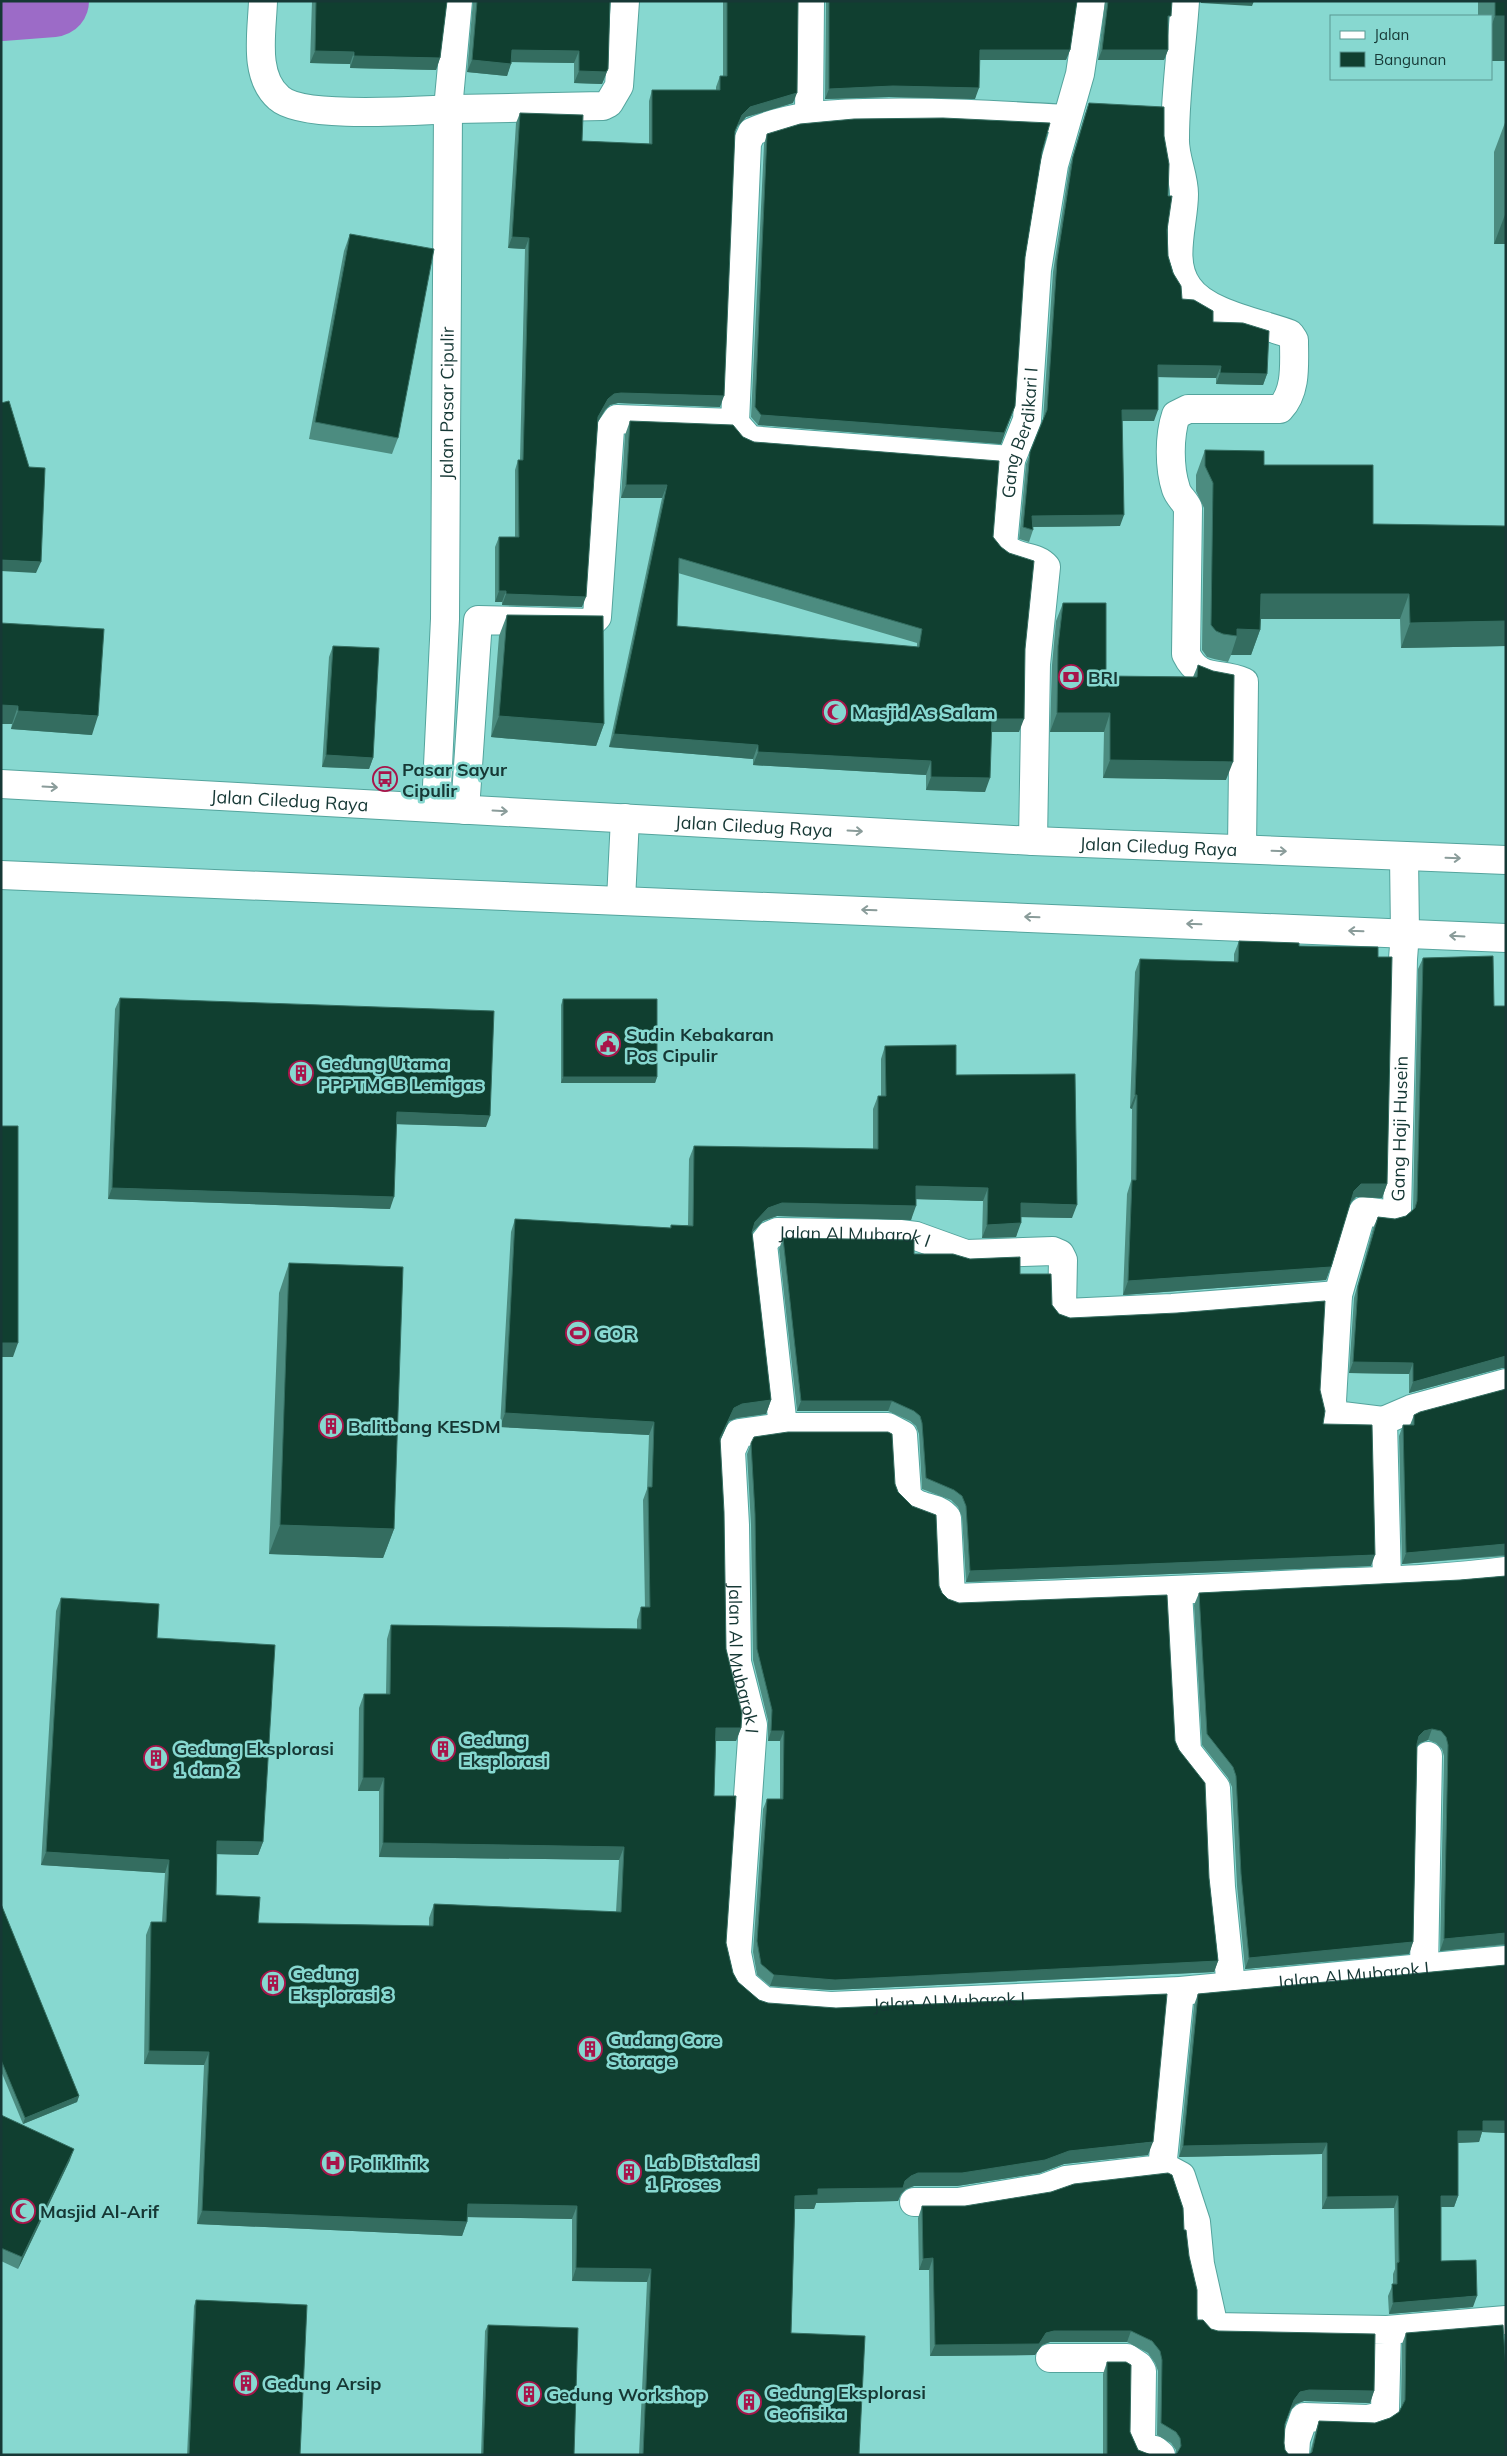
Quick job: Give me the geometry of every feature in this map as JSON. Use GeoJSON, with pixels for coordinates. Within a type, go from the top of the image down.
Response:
{"type":"FeatureCollection","features":[{"type":"Feature","properties":{"kind":"street"},"geometry":{"type":"LineString","coordinates":[[263,1],[262,62],[265,81],[279,98],[292,106],[326,110],[422,112],[448,109],[603,106],[609,103],[619,86],[625,1]]}},
{"type":"Feature","properties":{"kind":"street","name":"Jalan Pasar Cipulir"},"geometry":{"type":"LineString","coordinates":[[436,807],[445,619],[448,109],[458,1]]}},
{"type":"Feature","properties":{"kind":"street"},"geometry":{"type":"LineString","coordinates":[[809,115],[810,1]]}},
{"type":"Feature","properties":{"kind":"street","name":"Gang Berdikari I"},"geometry":{"type":"LineString","coordinates":[[1032,841],[1036,664],[1046,567],[1042,562],[1008,552],[1003,545],[1011,460],[1026,420],[1037,270],[1054,166],[1080,74],[1091,1]]}},
{"type":"Feature","properties":{"kind":"street"},"geometry":{"type":"LineString","coordinates":[[1185,1],[1174,139],[1184,195],[1178,260],[1182,276],[1188,287],[1198,298],[1226,313],[1290,334],[1294,340],[1292,386],[1288,400],[1280,409],[1188,409],[1176,415],[1172,430],[1173,478],[1176,491],[1188,508],[1186,654],[1192,666],[1200,672],[1244,682],[1242,849]]}},
{"type":"Feature","properties":{"kind":"street"},"geometry":{"type":"LineString","coordinates":[[1011,460],[750,440],[735,423],[747,143],[752,132],[809,115],[937,111],[1066,119]]}},
{"type":"Feature","properties":{"kind":"street"},"geometry":{"type":"LineString","coordinates":[[445,619],[591,623],[598,617],[610,428],[617,419],[735,423]]}},
{"type":"Feature","properties":{"kind":"street"},"geometry":{"type":"LineString","coordinates":[[465,810],[478,620]]}},
{"type":"Feature","properties":{"kind":"street","name":"Jalan Ciledug Raya"},"geometry":{"type":"LineString","coordinates":[[1,784],[1032,841],[1506,860]]}},
{"type":"Feature","properties":{"kind":"street"},"geometry":{"type":"LineString","coordinates":[[621,900],[625,818]]}},
{"type":"Feature","properties":{"kind":"street"},"geometry":{"type":"LineString","coordinates":[[1404,856],[1405,933]]}},
{"type":"Feature","properties":{"kind":"street"},"geometry":{"type":"LineString","coordinates":[[1,875],[1506,938]]}},
{"type":"Feature","properties":{"kind":"street","name":"Gang Haji Husein"},"geometry":{"type":"LineString","coordinates":[[1383,1421],[1342,1418],[1334,1415],[1332,1401],[1338,1295],[1361,1214],[1369,1210],[1393,1214],[1397,1212],[1402,959],[1405,933]]}},
{"type":"Feature","properties":{"kind":"street","name":"Jalan Al Mubarok I"},"geometry":{"type":"LineString","coordinates":[[1338,1295],[1172,1308],[1066,1313],[1062,1309],[1063,1260],[1060,1254],[1053,1251],[966,1254],[916,1236],[900,1234],[777,1232],[770,1235],[763,1244],[783,1427],[739,1432],[731,1451],[735,1525],[737,1662],[753,1725],[737,1953],[743,1983],[764,2001],[831,2006],[1180,1991],[1506,1960]]}},
{"type":"Feature","properties":{"kind":"street"},"geometry":{"type":"LineString","coordinates":[[1387,1581],[1383,1421],[1394,1415],[1506,1383]]}},
{"type":"Feature","properties":{"kind":"street"},"geometry":{"type":"LineString","coordinates":[[783,1427],[888,1427],[903,1434],[906,1494],[910,1501],[920,1506],[941,1511],[947,1518],[952,1597],[1178,1591],[1460,1577],[1506,1571]]}},
{"type":"Feature","properties":{"kind":"street"},"geometry":{"type":"LineString","coordinates":[[1178,1591],[1187,1751],[1216,1788],[1221,1887],[1231,1987]]}},
{"type":"Feature","properties":{"kind":"street"},"geometry":{"type":"LineString","coordinates":[[1424,1969],[1428,1756]]}},
{"type":"Feature","properties":{"kind":"street"},"geometry":{"type":"LineString","coordinates":[[1162,2169],[1180,1991]]}},
{"type":"Feature","properties":{"kind":"street"},"geometry":{"type":"LineString","coordinates":[[914,2202],[958,2202],[1044,2188],[1066,2180],[1168,2169],[1181,2176],[1196,2222],[1200,2264],[1214,2327],[1387,2330],[1506,2320]]}},
{"type":"Feature","properties":{"kind":"street"},"geometry":{"type":"LineString","coordinates":[[1295,2455],[1296,2440],[1304,2417],[1368,2419],[1377,2417],[1385,2411],[1387,2330]]}},
{"type":"Feature","properties":{"kind":"street"},"geometry":{"type":"LineString","coordinates":[[1050,2358],[1127,2358],[1139,2366],[1142,2371],[1141,2444],[1143,2449],[1155,2450],[1161,2455]]}},
{"type":"Feature","properties":{"kind":"building"},"geometry":{"type":"Polygon","coordinates":[[[316,1],[447,1],[440,58],[354,56],[354,52],[315,51],[316,1]]]}},
{"type":"Feature","properties":{"kind":"building"},"geometry":{"type":"Polygon","coordinates":[[[477,1],[610,1],[608,69],[606,72],[579,71],[579,51],[512,50],[511,64],[472,60],[477,1]]]}},
{"type":"Feature","properties":{"kind":"building"},"geometry":{"type":"Polygon","coordinates":[[[727,1],[798,1],[797,93],[750,107],[742,115],[735,131],[724,396],[621,393],[614,394],[608,399],[598,417],[586,597],[506,594],[506,591],[499,591],[499,537],[519,537],[518,460],[523,460],[529,238],[512,237],[520,113],[583,115],[582,141],[652,144],[652,90],[720,90],[720,76],[727,76],[727,1]]]}},
{"type":"Feature","properties":{"kind":"building"},"geometry":{"type":"Polygon","coordinates":[[[829,1],[1077,1],[1070,50],[980,50],[979,88],[893,86],[829,89],[829,1]]]}},
{"type":"Feature","properties":{"kind":"building"},"geometry":{"type":"Polygon","coordinates":[[[1108,1],[1172,1],[1171,16],[1168,16],[1168,50],[1102,50],[1108,1]]]}},
{"type":"Feature","properties":{"kind":"building"},"geometry":{"type":"Polygon","coordinates":[[[1495,1],[1506,1],[1506,16],[1495,16],[1495,1]]]}},
{"type":"Feature","properties":{"kind":"building"},"geometry":{"type":"Polygon","coordinates":[[[1089,103],[1164,107],[1164,136],[1169,164],[1168,196],[1172,196],[1167,230],[1168,256],[1173,273],[1181,286],[1182,299],[1194,300],[1213,311],[1213,322],[1243,323],[1269,331],[1267,374],[1220,373],[1221,366],[1158,365],[1158,410],[1122,410],[1124,515],[1032,516],[1033,530],[1023,527],[1030,452],[1047,410],[1057,260],[1073,157],[1089,103]]]}},
{"type":"Feature","properties":{"kind":"building"},"geometry":{"type":"Polygon","coordinates":[[[943,118],[1050,123],[1042,152],[1025,257],[1015,406],[1004,433],[761,415],[755,407],[767,134],[800,124],[854,119],[943,118]]]}},
{"type":"Feature","properties":{"kind":"building"},"geometry":{"type":"Polygon","coordinates":[[[350,234],[434,249],[398,438],[315,422],[350,234]]]}},
{"type":"Feature","properties":{"kind":"building"},"geometry":{"type":"Polygon","coordinates":[[[9,401],[29,467],[45,468],[41,562],[1,560],[1,403],[9,401]]]}},
{"type":"Feature","properties":{"kind":"building"},"geometry":{"type":"Polygon","coordinates":[[[630,421],[733,425],[743,437],[754,442],[999,461],[993,537],[1009,553],[1034,561],[1025,649],[1024,719],[992,719],[990,778],[931,777],[931,761],[758,752],[758,745],[614,734],[667,485],[626,485],[630,421]],[[679,558],[677,626],[919,647],[922,629],[679,558]]]}},
{"type":"Feature","properties":{"kind":"building"},"geometry":{"type":"Polygon","coordinates":[[[1205,450],[1264,451],[1264,465],[1373,465],[1373,524],[1506,526],[1506,621],[1410,623],[1409,594],[1261,594],[1260,630],[1237,629],[1237,636],[1216,631],[1211,625],[1213,483],[1205,466],[1205,450]]]}},
{"type":"Feature","properties":{"kind":"building"},"geometry":{"type":"Polygon","coordinates":[[[1063,603],[1106,603],[1106,676],[1197,677],[1198,665],[1213,671],[1234,675],[1233,762],[1110,760],[1110,713],[1057,713],[1058,646],[1063,603]]]}},
{"type":"Feature","properties":{"kind":"building"},"geometry":{"type":"Polygon","coordinates":[[[507,615],[603,616],[604,724],[499,716],[507,615]]]}},
{"type":"Feature","properties":{"kind":"building"},"geometry":{"type":"Polygon","coordinates":[[[1,623],[104,629],[98,716],[18,711],[18,706],[1,705],[1,623]]]}},
{"type":"Feature","properties":{"kind":"building"},"geometry":{"type":"Polygon","coordinates":[[[333,646],[379,648],[373,758],[326,755],[333,646]]]}},
{"type":"Feature","properties":{"kind":"building"},"geometry":{"type":"Polygon","coordinates":[[[1239,941],[1299,943],[1299,946],[1378,947],[1378,957],[1392,957],[1387,1184],[1361,1184],[1354,1191],[1331,1267],[1128,1281],[1132,1180],[1136,1180],[1137,1095],[1135,1095],[1140,959],[1238,962],[1239,941]]]}},
{"type":"Feature","properties":{"kind":"building"},"geometry":{"type":"Polygon","coordinates":[[[1493,956],[1494,1006],[1506,1006],[1506,1356],[1413,1382],[1413,1363],[1353,1362],[1358,1286],[1378,1217],[1395,1219],[1406,1216],[1415,1208],[1417,1201],[1423,958],[1493,956]]]}},
{"type":"Feature","properties":{"kind":"building","name":"Gedung Utama PPPTMGB Lemigas"},"geometry":{"type":"Polygon","coordinates":[[[120,998],[494,1011],[490,1116],[397,1112],[394,1197],[112,1188],[120,998]]]}},
{"type":"Feature","properties":{"kind":"building","name":"Sudin Kebakaran Pos Cipulir"},"geometry":{"type":"Polygon","coordinates":[[[563,999],[657,999],[657,1077],[563,1077],[563,999]]]}},
{"type":"Feature","properties":{"kind":"building"},"geometry":{"type":"Polygon","coordinates":[[[956,1045],[956,1075],[1075,1074],[1077,1205],[1021,1203],[1021,1223],[987,1225],[988,1188],[916,1186],[916,1206],[782,1203],[768,1208],[755,1222],[752,1232],[771,1400],[742,1404],[734,1408],[720,1438],[724,1512],[726,1649],[742,1713],[741,1728],[716,1728],[714,1796],[736,1796],[726,1943],[733,1973],[738,1982],[759,2000],[768,2003],[836,2008],[1167,1994],[1153,2142],[1069,2151],[1045,2160],[962,2173],[918,2173],[905,2181],[903,2188],[818,2189],[818,2195],[795,2196],[791,2333],[865,2336],[859,2455],[643,2455],[651,2269],[576,2268],[577,2206],[468,2204],[467,2222],[202,2211],[209,2052],[149,2051],[151,1922],[166,1922],[169,1860],[46,1852],[61,1598],[159,1604],[157,1638],[275,1645],[263,1842],[217,1841],[216,1895],[260,1897],[258,1923],[433,1926],[434,1904],[621,1912],[624,1847],[383,1843],[384,1778],[363,1778],[364,1694],[390,1694],[391,1625],[641,1629],[641,1607],[650,1607],[648,1487],[652,1487],[654,1422],[505,1413],[515,1219],[671,1228],[671,1225],[693,1226],[694,1146],[878,1149],[878,1096],[886,1096],[885,1046],[956,1045]]]}},
{"type":"Feature","properties":{"kind":"building"},"geometry":{"type":"Polygon","coordinates":[[[1,1126],[18,1126],[18,1343],[1,1343],[1,1126]]]}},
{"type":"Feature","properties":{"kind":"building"},"geometry":{"type":"Polygon","coordinates":[[[783,1238],[914,1240],[914,1254],[953,1254],[970,1259],[1020,1257],[1020,1274],[1051,1274],[1052,1305],[1059,1314],[1070,1318],[1177,1313],[1325,1301],[1320,1390],[1325,1411],[1323,1424],[1372,1425],[1375,1555],[970,1571],[966,1506],[962,1496],[954,1490],[926,1478],[920,1416],[914,1411],[892,1401],[801,1401],[783,1238]]]}},
{"type":"Feature","properties":{"kind":"building","name":"Balitbang KESDM"},"geometry":{"type":"Polygon","coordinates":[[[289,1263],[403,1267],[394,1529],[280,1525],[289,1263]]]}},
{"type":"Feature","properties":{"kind":"building"},"geometry":{"type":"Polygon","coordinates":[[[1506,1389],[1506,1544],[1406,1553],[1403,1425],[1414,1425],[1414,1415],[1420,1412],[1506,1389]]]}},
{"type":"Feature","properties":{"kind":"building"},"geometry":{"type":"Polygon","coordinates":[[[788,1432],[888,1432],[892,1434],[895,1484],[898,1492],[912,1506],[936,1515],[939,1586],[942,1593],[948,1599],[959,1603],[1167,1595],[1175,1741],[1179,1750],[1205,1783],[1209,1878],[1218,1961],[835,1980],[774,1975],[761,1964],[757,1941],[767,1799],[783,1799],[784,1731],[771,1731],[772,1710],[757,1649],[755,1514],[751,1443],[754,1437],[788,1432]]]}},
{"type":"Feature","properties":{"kind":"building"},"geometry":{"type":"Polygon","coordinates":[[[1506,1576],[1506,1933],[1444,1939],[1448,1745],[1446,1737],[1441,1731],[1432,1729],[1424,1731],[1419,1736],[1417,1744],[1413,1942],[1249,1958],[1241,1874],[1236,1776],[1233,1767],[1207,1734],[1199,1593],[1506,1576]]]}},
{"type":"Feature","properties":{"kind":"building"},"geometry":{"type":"Polygon","coordinates":[[[1,1904],[79,2096],[25,2118],[1,2060],[1,1904]]]}},
{"type":"Feature","properties":{"kind":"building"},"geometry":{"type":"Polygon","coordinates":[[[1506,1965],[1506,2121],[1483,2121],[1483,2131],[1458,2131],[1458,2196],[1441,2196],[1441,2261],[1476,2260],[1477,2296],[1393,2303],[1392,2284],[1397,2284],[1397,2263],[1399,2262],[1398,2196],[1327,2197],[1327,2143],[1183,2146],[1198,1994],[1506,1965]]]}},
{"type":"Feature","properties":{"kind":"building","name":"Masjid Al-Arif"},"geometry":{"type":"Polygon","coordinates":[[[1,2115],[74,2149],[22,2257],[1,2248],[1,2115]]]}},
{"type":"Feature","properties":{"kind":"building"},"geometry":{"type":"Polygon","coordinates":[[[1168,2173],[1172,2175],[1183,2208],[1184,2230],[1186,2230],[1189,2256],[1197,2290],[1197,2320],[1203,2320],[1211,2329],[1218,2331],[1375,2334],[1374,2391],[1309,2390],[1300,2392],[1294,2400],[1285,2424],[1284,2443],[1285,2450],[1289,2455],[1175,2455],[1181,2446],[1180,2438],[1176,2432],[1161,2423],[1162,2360],[1160,2351],[1152,2341],[1131,2331],[1054,2331],[1046,2333],[1039,2344],[935,2345],[933,2258],[923,2259],[922,2206],[965,2206],[1051,2192],[1074,2184],[1168,2173]]]}},
{"type":"Feature","properties":{"kind":"building","name":"Gedung Arsip"},"geometry":{"type":"Polygon","coordinates":[[[196,2300],[307,2305],[300,2455],[189,2455],[196,2300]]]}},
{"type":"Feature","properties":{"kind":"building","name":"Gedung Workshop"},"geometry":{"type":"Polygon","coordinates":[[[488,2325],[578,2328],[574,2455],[483,2455],[488,2325]]]}},
{"type":"Feature","properties":{"kind":"building"},"geometry":{"type":"Polygon","coordinates":[[[1503,2325],[1506,2370],[1506,2455],[1309,2455],[1312,2452],[1319,2421],[1375,2423],[1390,2418],[1399,2412],[1405,2400],[1406,2333],[1503,2325]]]}},
{"type":"Feature","properties":{"kind":"building"},"geometry":{"type":"Polygon","coordinates":[[[1107,2362],[1126,2362],[1131,2365],[1130,2432],[1138,2450],[1151,2455],[1107,2455],[1107,2362]]]}},
{"type":"Feature","properties":{"kind":"waterway"},"geometry":{"type":"LineString","coordinates":[[1,5],[53,1]]}},
{"type":"Feature","properties":{"kind":"place","name":"BRI"},"geometry":{"type":"Point","coordinates":[1071,677]}},
{"type":"Feature","properties":{"kind":"place","name":"Masjid As Salam"},"geometry":{"type":"Point","coordinates":[835,712]}},
{"type":"Feature","properties":{"kind":"place","name":"Pasar Sayur Cipulir"},"geometry":{"type":"Point","coordinates":[385,779]}},
{"type":"Feature","properties":{"kind":"place","name":"Sudin Kebakaran Pos Cipulir"},"geometry":{"type":"Point","coordinates":[608,1044]}},
{"type":"Feature","properties":{"kind":"place","name":"Gedung Utama PPPTMGB Lemigas"},"geometry":{"type":"Point","coordinates":[301,1073]}},
{"type":"Feature","properties":{"kind":"place","name":"GOR"},"geometry":{"type":"Point","coordinates":[578,1333]}},
{"type":"Feature","properties":{"kind":"place","name":"Balitbang KESDM"},"geometry":{"type":"Point","coordinates":[331,1426]}},
{"type":"Feature","properties":{"kind":"place","name":"Gedung Eksplorasi"},"geometry":{"type":"Point","coordinates":[443,1749]}},
{"type":"Feature","properties":{"kind":"place","name":"Gedung Eksplorasi 1 dan 2"},"geometry":{"type":"Point","coordinates":[156,1758]}},
{"type":"Feature","properties":{"kind":"place","name":"Gedung Eksplorasi 3"},"geometry":{"type":"Point","coordinates":[273,1983]}},
{"type":"Feature","properties":{"kind":"place","name":"Gudang Core Storage"},"geometry":{"type":"Point","coordinates":[590,2049]}},
{"type":"Feature","properties":{"kind":"place","name":"Poliklinik"},"geometry":{"type":"Point","coordinates":[333,2163]}},
{"type":"Feature","properties":{"kind":"place","name":"Lab Distalasi 1 Proses"},"geometry":{"type":"Point","coordinates":[629,2172]}},
{"type":"Feature","properties":{"kind":"place","name":"Masjid Al-Arif"},"geometry":{"type":"Point","coordinates":[23,2211]}},
{"type":"Feature","properties":{"kind":"place","name":"Gedung Arsip"},"geometry":{"type":"Point","coordinates":[246,2383]}},
{"type":"Feature","properties":{"kind":"place","name":"Gedung Workshop"},"geometry":{"type":"Point","coordinates":[529,2394]}},
{"type":"Feature","properties":{"kind":"place","name":"Gedung Eksplorasi Geofisika"},"geometry":{"type":"Point","coordinates":[749,2402]}}]}
